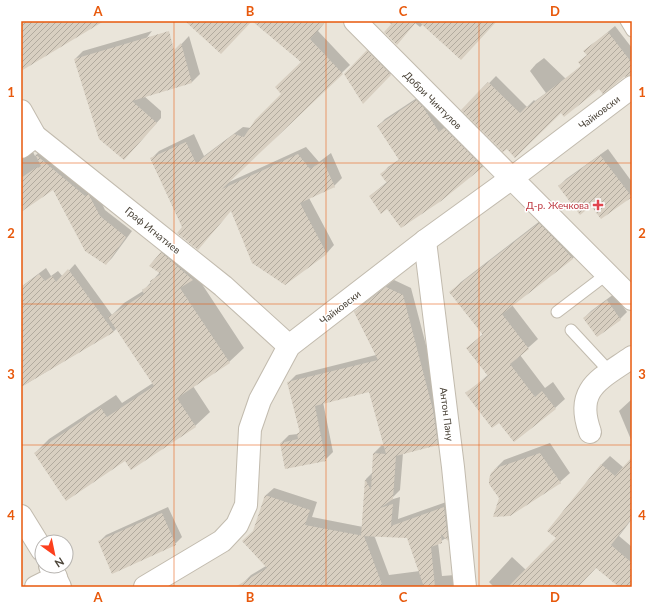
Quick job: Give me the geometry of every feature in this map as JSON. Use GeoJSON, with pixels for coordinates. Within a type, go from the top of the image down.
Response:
{"type":"FeatureCollection","features":[{"type":"Feature","properties":{"kind":"street","name":"Добри Чинтулов"},"geometry":{"type":"LineString","coordinates":[[355,21],[632,299]]}},
{"type":"Feature","properties":{"kind":"street","name":"Чайковски"},"geometry":{"type":"LineString","coordinates":[[145,587],[222,541],[237,525],[246,505],[250,429],[260,400],[289,346],[425,241],[512,178],[632,87]]}},
{"type":"Feature","properties":{"kind":"street","name":"Граф Игнатиев"},"geometry":{"type":"LineString","coordinates":[[21,111],[28,141],[223,286],[289,346]]}},
{"type":"Feature","properties":{"kind":"street","name":"Антон Пану"},"geometry":{"type":"LineString","coordinates":[[425,241],[453,468],[464,587]]}},
{"type":"Feature","properties":{"kind":"street"},"geometry":{"type":"LineString","coordinates":[[590,432],[585,419],[585,405],[590,391],[598,380],[632,357]]}},
{"type":"Feature","properties":{"kind":"street"},"geometry":{"type":"LineString","coordinates":[[21,516],[34,537]]}},
{"type":"Feature","properties":{"kind":"street"},"geometry":{"type":"LineString","coordinates":[[36,587],[55,577]]}},
{"type":"Feature","properties":{"kind":"lane"},"geometry":{"type":"LineString","coordinates":[[626,21],[632,31]]}},
{"type":"Feature","properties":{"kind":"lane"},"geometry":{"type":"LineString","coordinates":[[557,312],[607,274]]}},
{"type":"Feature","properties":{"kind":"lane"},"geometry":{"type":"LineString","coordinates":[[571,330],[610,372]]}},
{"type":"Feature","properties":{"kind":"shaded area"},"geometry":{"type":"Polygon","coordinates":[[[21,21],[632,21],[632,587],[21,587],[21,21]]]}},
{"type":"Feature","properties":{"kind":"building"},"geometry":{"type":"Polygon","coordinates":[[[21,21],[104,21],[21,71],[21,21]]]}},
{"type":"Feature","properties":{"kind":"building"},"geometry":{"type":"Polygon","coordinates":[[[185,21],[252,21],[221,54],[185,21]]]}},
{"type":"Feature","properties":{"kind":"building"},"geometry":{"type":"Polygon","coordinates":[[[252,21],[326,21],[310,39],[343,74],[222,189],[298,154],[310,169],[323,161],[335,187],[300,203],[327,254],[285,285],[252,263],[231,211],[198,250],[177,233],[182,227],[150,158],[186,142],[196,163],[234,134],[244,137],[255,120],[281,94],[275,87],[301,62],[252,21]]]}},
{"type":"Feature","properties":{"kind":"building"},"geometry":{"type":"Polygon","coordinates":[[[394,21],[417,21],[397,45],[384,32],[394,21]]]}},
{"type":"Feature","properties":{"kind":"building"},"geometry":{"type":"Polygon","coordinates":[[[418,21],[497,21],[461,60],[418,21]]]}},
{"type":"Feature","properties":{"kind":"building"},"geometry":{"type":"Polygon","coordinates":[[[169,31],[174,50],[181,43],[192,83],[132,101],[157,123],[124,160],[99,139],[74,59],[169,31]]]}},
{"type":"Feature","properties":{"kind":"building"},"geometry":{"type":"Polygon","coordinates":[[[608,32],[632,63],[632,75],[624,77],[603,94],[599,89],[564,117],[561,113],[515,158],[507,149],[503,152],[461,110],[488,82],[520,113],[527,106],[528,107],[581,66],[578,62],[587,55],[583,51],[608,32]]]}},
{"type":"Feature","properties":{"kind":"building"},"geometry":{"type":"Polygon","coordinates":[[[367,50],[391,75],[363,104],[344,74],[367,50]]]}},
{"type":"Feature","properties":{"kind":"building"},"geometry":{"type":"Polygon","coordinates":[[[416,100],[423,107],[439,132],[444,128],[483,167],[441,201],[401,228],[387,209],[381,214],[369,196],[387,183],[380,174],[399,160],[377,126],[416,100]]]}},
{"type":"Feature","properties":{"kind":"building"},"geometry":{"type":"Polygon","coordinates":[[[35,154],[85,196],[88,194],[100,216],[126,237],[106,265],[85,251],[53,190],[21,212],[21,178],[37,167],[38,168],[41,166],[35,154]]]}},
{"type":"Feature","properties":{"kind":"building"},"geometry":{"type":"Polygon","coordinates":[[[600,155],[632,197],[601,219],[591,206],[580,215],[558,186],[600,155]]]}},
{"type":"Feature","properties":{"kind":"building"},"geometry":{"type":"Polygon","coordinates":[[[539,223],[573,259],[502,314],[529,349],[510,364],[535,397],[542,391],[556,409],[514,442],[499,423],[492,428],[465,393],[488,376],[466,348],[483,335],[449,292],[539,223]]]}},
{"type":"Feature","properties":{"kind":"building"},"geometry":{"type":"Polygon","coordinates":[[[161,252],[193,280],[180,288],[230,363],[177,398],[196,427],[131,470],[125,461],[66,501],[34,453],[101,408],[107,417],[154,386],[108,317],[144,294],[142,290],[151,284],[150,281],[161,274],[149,266],[161,252]]]}},
{"type":"Feature","properties":{"kind":"building"},"geometry":{"type":"Polygon","coordinates":[[[68,269],[114,332],[21,387],[21,287],[39,274],[45,281],[52,276],[56,282],[68,269]]]}},
{"type":"Feature","properties":{"kind":"building"},"geometry":{"type":"Polygon","coordinates":[[[386,287],[403,295],[433,410],[438,445],[396,456],[393,499],[380,508],[393,504],[391,526],[444,507],[448,541],[441,534],[442,543],[431,547],[435,587],[424,587],[407,538],[361,536],[365,479],[371,490],[373,453],[386,454],[369,392],[315,406],[326,461],[285,469],[280,443],[298,439],[297,433],[300,433],[287,382],[378,360],[354,312],[386,287]]]}},
{"type":"Feature","properties":{"kind":"building"},"geometry":{"type":"Polygon","coordinates":[[[607,300],[621,320],[597,337],[583,318],[607,300]]]}},
{"type":"Feature","properties":{"kind":"building"},"geometry":{"type":"Polygon","coordinates":[[[540,453],[561,483],[510,516],[493,517],[499,498],[489,484],[491,473],[496,468],[540,453]]]}},
{"type":"Feature","properties":{"kind":"building"},"geometry":{"type":"Polygon","coordinates":[[[632,457],[632,518],[611,545],[632,563],[632,587],[619,587],[596,568],[578,587],[508,587],[556,538],[547,531],[601,464],[615,476],[632,457]]]}},
{"type":"Feature","properties":{"kind":"building"},"geometry":{"type":"Polygon","coordinates":[[[265,495],[310,510],[305,525],[364,536],[383,587],[235,587],[267,568],[242,541],[253,531],[265,495]]]}},
{"type":"Feature","properties":{"kind":"building"},"geometry":{"type":"Polygon","coordinates":[[[162,513],[176,545],[112,574],[98,541],[162,513]]]}},
{"type":"Feature","properties":{"kind":"place","name":"Д-р. Жечкова"},"geometry":{"type":"Point","coordinates":[598,205]}}]}
